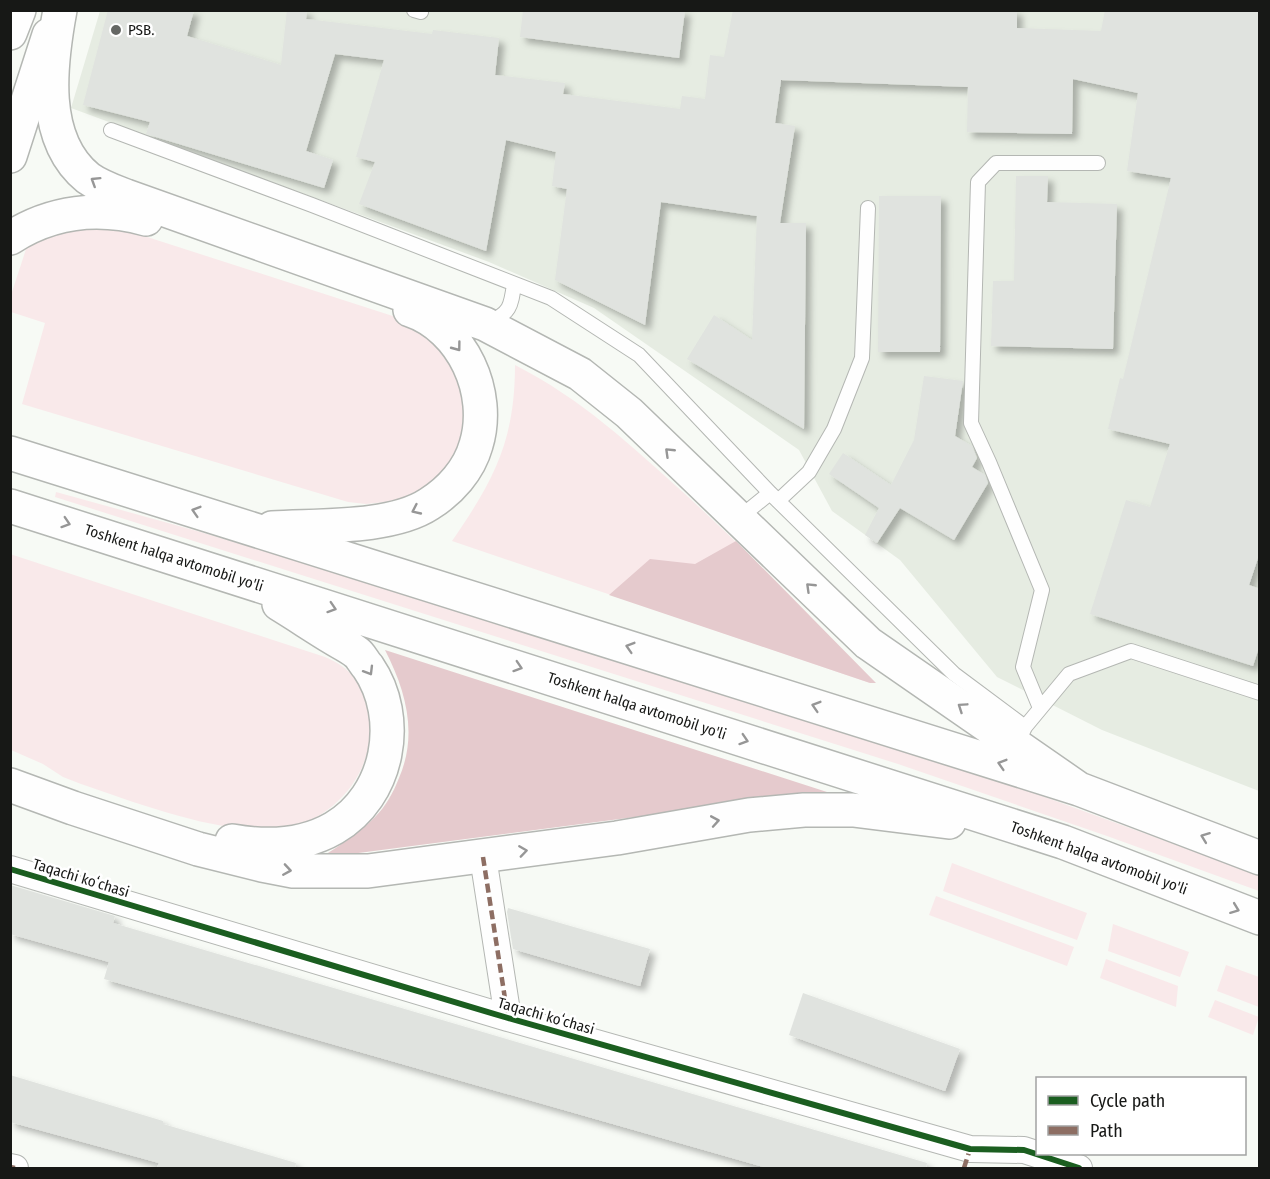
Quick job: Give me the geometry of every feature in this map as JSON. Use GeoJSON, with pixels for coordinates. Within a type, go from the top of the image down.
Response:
{"type":"FeatureCollection","features":[{"type":"Feature","properties":{"kind":"main road"},"geometry":{"type":"LineString","coordinates":[[10,33],[21,10]]}},
{"type":"Feature","properties":{"kind":"main road"},"geometry":{"type":"LineString","coordinates":[[10,47],[21,10]]}},
{"type":"Feature","properties":{"kind":"main road"},"geometry":{"type":"LineString","coordinates":[[10,156],[59,10]]}},
{"type":"Feature","properties":{"kind":"main road"},"geometry":{"type":"LineString","coordinates":[[59,10],[51,90],[55,116],[69,158],[94,182],[159,208],[485,324],[580,374],[629,412],[868,643],[1021,735],[1079,789]]}},
{"type":"Feature","properties":{"kind":"main road"},"geometry":{"type":"LineString","coordinates":[[10,238],[25,229],[73,212],[106,211],[139,217],[419,313],[436,324],[461,350],[477,384],[480,424],[476,445],[468,463],[458,479],[444,493],[428,505],[410,514],[374,522],[252,529]]}},
{"type":"Feature","properties":{"kind":"main road"},"geometry":{"type":"LineString","coordinates":[[10,453],[1079,789],[1260,858]]}},
{"type":"Feature","properties":{"kind":"main road","name":"Toshkent halqa avtomobil yo'li"},"geometry":{"type":"LineString","coordinates":[[10,506],[1064,842],[1260,918]]}},
{"type":"Feature","properties":{"kind":"main road"},"geometry":{"type":"LineString","coordinates":[[10,772],[146,818],[216,838],[252,844],[295,842],[315,836],[335,827],[353,812],[369,794],[386,754],[387,731],[379,688],[357,653],[237,578]]}},
{"type":"Feature","properties":{"kind":"main road"},"geometry":{"type":"LineString","coordinates":[[10,785],[198,849],[262,866],[293,871],[368,871],[617,838],[749,815],[804,810],[853,810],[922,818],[1064,842]]}},
{"type":"Feature","properties":{"kind":"street"},"geometry":{"type":"LineString","coordinates":[[483,857],[508,1018]]}},
{"type":"Feature","properties":{"kind":"street","name":"Taqachi koʻchasi"},"geometry":{"type":"LineString","coordinates":[[10,869],[508,1018],[967,1159],[1024,1150],[1036,1154]]}},
{"type":"Feature","properties":{"kind":"street","name":"Taqachi koʻchasi"},"geometry":{"type":"LineString","coordinates":[[1039,1155],[1079,1168]]}},
{"type":"Feature","properties":{"kind":"street"},"geometry":{"type":"LineString","coordinates":[[10,1167],[15,1168]]}},
{"type":"Feature","properties":{"kind":"lane"},"geometry":{"type":"LineString","coordinates":[[111,130],[551,298],[639,355],[774,497],[954,674],[1021,735],[1069,674],[1131,651],[1260,693]]}},
{"type":"Feature","properties":{"kind":"lane"},"geometry":{"type":"LineString","coordinates":[[1040,708],[1023,667],[1042,590],[971,423],[978,182],[996,163],[1098,163]]}},
{"type":"Feature","properties":{"kind":"lane"},"geometry":{"type":"LineString","coordinates":[[739,518],[774,497],[809,471],[834,429],[862,358],[868,208]]}},
{"type":"Feature","properties":{"kind":"lane"},"geometry":{"type":"LineString","coordinates":[[485,324],[504,316],[512,301],[514,284]]}},
{"type":"Feature","properties":{"kind":"shaded area"},"geometry":{"type":"Polygon","coordinates":[[[100,11],[1259,11],[1259,791],[1102,730],[997,677],[900,560],[832,511],[799,450],[594,308],[489,262],[71,108],[100,11]]]}},
{"type":"Feature","properties":{"kind":"shaded area"},"geometry":{"type":"Polygon","coordinates":[[[110,225],[402,319],[447,353],[465,385],[467,439],[437,483],[404,500],[366,504],[348,502],[22,404],[45,323],[11,312],[11,295],[29,240],[47,230],[110,225]]]}},
{"type":"Feature","properties":{"kind":"shaded area"},"geometry":{"type":"Polygon","coordinates":[[[515,365],[584,408],[625,440],[733,539],[826,634],[870,683],[452,541],[480,498],[499,459],[511,416],[515,365]]]}},
{"type":"Feature","properties":{"kind":"shaded area"},"geometry":{"type":"Polygon","coordinates":[[[56,492],[403,592],[998,780],[1259,875],[1259,891],[898,764],[55,497],[56,492]]]}},
{"type":"Feature","properties":{"kind":"shaded area"},"geometry":{"type":"Polygon","coordinates":[[[736,541],[876,683],[870,683],[609,595],[650,559],[695,564],[736,541]]]}},
{"type":"Feature","properties":{"kind":"shaded area"},"geometry":{"type":"Polygon","coordinates":[[[10,554],[325,657],[342,666],[354,678],[362,691],[368,711],[370,731],[368,750],[351,786],[338,801],[305,823],[261,830],[236,828],[182,817],[129,801],[63,777],[43,764],[11,750],[10,554]]]}},
{"type":"Feature","properties":{"kind":"shaded area"},"geometry":{"type":"Polygon","coordinates":[[[385,650],[827,792],[320,858],[355,834],[379,813],[394,789],[405,762],[408,745],[407,713],[399,681],[385,650]]]}},
{"type":"Feature","properties":{"kind":"shaded area"},"geometry":{"type":"Polygon","coordinates":[[[952,863],[1087,913],[1077,940],[943,891],[952,863]]]}},
{"type":"Feature","properties":{"kind":"shaded area"},"geometry":{"type":"Polygon","coordinates":[[[936,896],[1074,947],[1067,966],[929,915],[936,896]]]}},
{"type":"Feature","properties":{"kind":"shaded area"},"geometry":{"type":"Polygon","coordinates":[[[1113,924],[1189,952],[1180,977],[1108,951],[1113,924]]]}},
{"type":"Feature","properties":{"kind":"shaded area"},"geometry":{"type":"Polygon","coordinates":[[[1106,959],[1178,986],[1176,1007],[1100,978],[1106,959]]]}},
{"type":"Feature","properties":{"kind":"shaded area"},"geometry":{"type":"Polygon","coordinates":[[[1226,965],[1259,977],[1259,1007],[1217,991],[1226,965]]]}},
{"type":"Feature","properties":{"kind":"shaded area"},"geometry":{"type":"Polygon","coordinates":[[[1215,1000],[1259,1017],[1253,1035],[1208,1017],[1215,1000]]]}},
{"type":"Feature","properties":{"kind":"building"},"geometry":{"type":"Polygon","coordinates":[[[108,10],[194,10],[187,36],[281,65],[287,10],[307,10],[306,19],[432,34],[433,30],[499,38],[495,75],[565,83],[563,94],[680,109],[682,96],[705,99],[710,55],[724,57],[733,10],[1017,10],[1017,28],[1101,31],[1105,10],[1260,10],[1260,552],[1249,585],[1260,589],[1260,644],[1253,666],[1090,614],[1126,500],[1150,507],[1170,444],[1108,429],[1120,378],[1123,379],[1171,178],[1127,171],[1138,93],[1073,79],[1072,134],[967,132],[968,87],[781,80],[775,123],[795,126],[780,223],[806,223],[804,429],[687,359],[714,315],[752,340],[757,216],[661,202],[645,325],[555,280],[567,189],[552,186],[556,152],[506,140],[486,251],[359,204],[375,162],[356,157],[384,60],[335,54],[306,151],[333,160],[324,188],[146,134],[150,122],[83,105],[108,10]]]}},
{"type":"Feature","properties":{"kind":"building"},"geometry":{"type":"Polygon","coordinates":[[[523,10],[685,10],[679,58],[520,37],[523,10]]]}},
{"type":"Feature","properties":{"kind":"building"},"geometry":{"type":"Polygon","coordinates":[[[1016,176],[1048,176],[1047,202],[1117,204],[1113,349],[991,346],[993,281],[1014,281],[1016,176]]]}},
{"type":"Feature","properties":{"kind":"building"},"geometry":{"type":"Polygon","coordinates":[[[879,196],[941,196],[940,352],[878,352],[879,196]]]}},
{"type":"Feature","properties":{"kind":"building"},"geometry":{"type":"Polygon","coordinates":[[[924,376],[963,381],[955,436],[972,446],[977,458],[972,467],[985,475],[988,483],[954,540],[900,508],[877,543],[865,535],[879,508],[829,474],[843,453],[891,485],[914,440],[924,376]]]}},
{"type":"Feature","properties":{"kind":"building"},"geometry":{"type":"Polygon","coordinates":[[[10,885],[115,916],[113,923],[927,1163],[926,1168],[767,1168],[104,979],[109,962],[10,934],[10,885]]]}},
{"type":"Feature","properties":{"kind":"building"},"geometry":{"type":"Polygon","coordinates":[[[508,908],[650,949],[640,986],[513,949],[508,908]]]}},
{"type":"Feature","properties":{"kind":"building"},"geometry":{"type":"Polygon","coordinates":[[[803,993],[960,1049],[945,1091],[789,1035],[803,993]]]}},
{"type":"Feature","properties":{"kind":"building"},"geometry":{"type":"Polygon","coordinates":[[[10,1075],[163,1121],[163,1124],[296,1163],[295,1168],[157,1168],[159,1163],[10,1122],[10,1075]]]}},
{"type":"Feature","properties":{"kind":"marked path"},"geometry":{"type":"LineString","coordinates":[[483,857],[508,1018]]}},
{"type":"Feature","properties":{"kind":"marked path"},"geometry":{"type":"LineString","coordinates":[[964,1168],[970,1149]]}},
{"type":"Feature","properties":{"kind":"marked path"},"geometry":{"type":"LineString","coordinates":[[10,1167],[15,1168]]}},
{"type":"Feature","properties":{"kind":"cycle path"},"geometry":{"type":"LineString","coordinates":[[10,869],[508,1018],[970,1149],[1024,1150],[1036,1154]]}},
{"type":"Feature","properties":{"kind":"cycle path"},"geometry":{"type":"LineString","coordinates":[[1039,1155],[1079,1168]]}},
{"type":"Feature","properties":{"kind":"place","name":"PSB."},"geometry":{"type":"Point","coordinates":[116,30]}}]}
